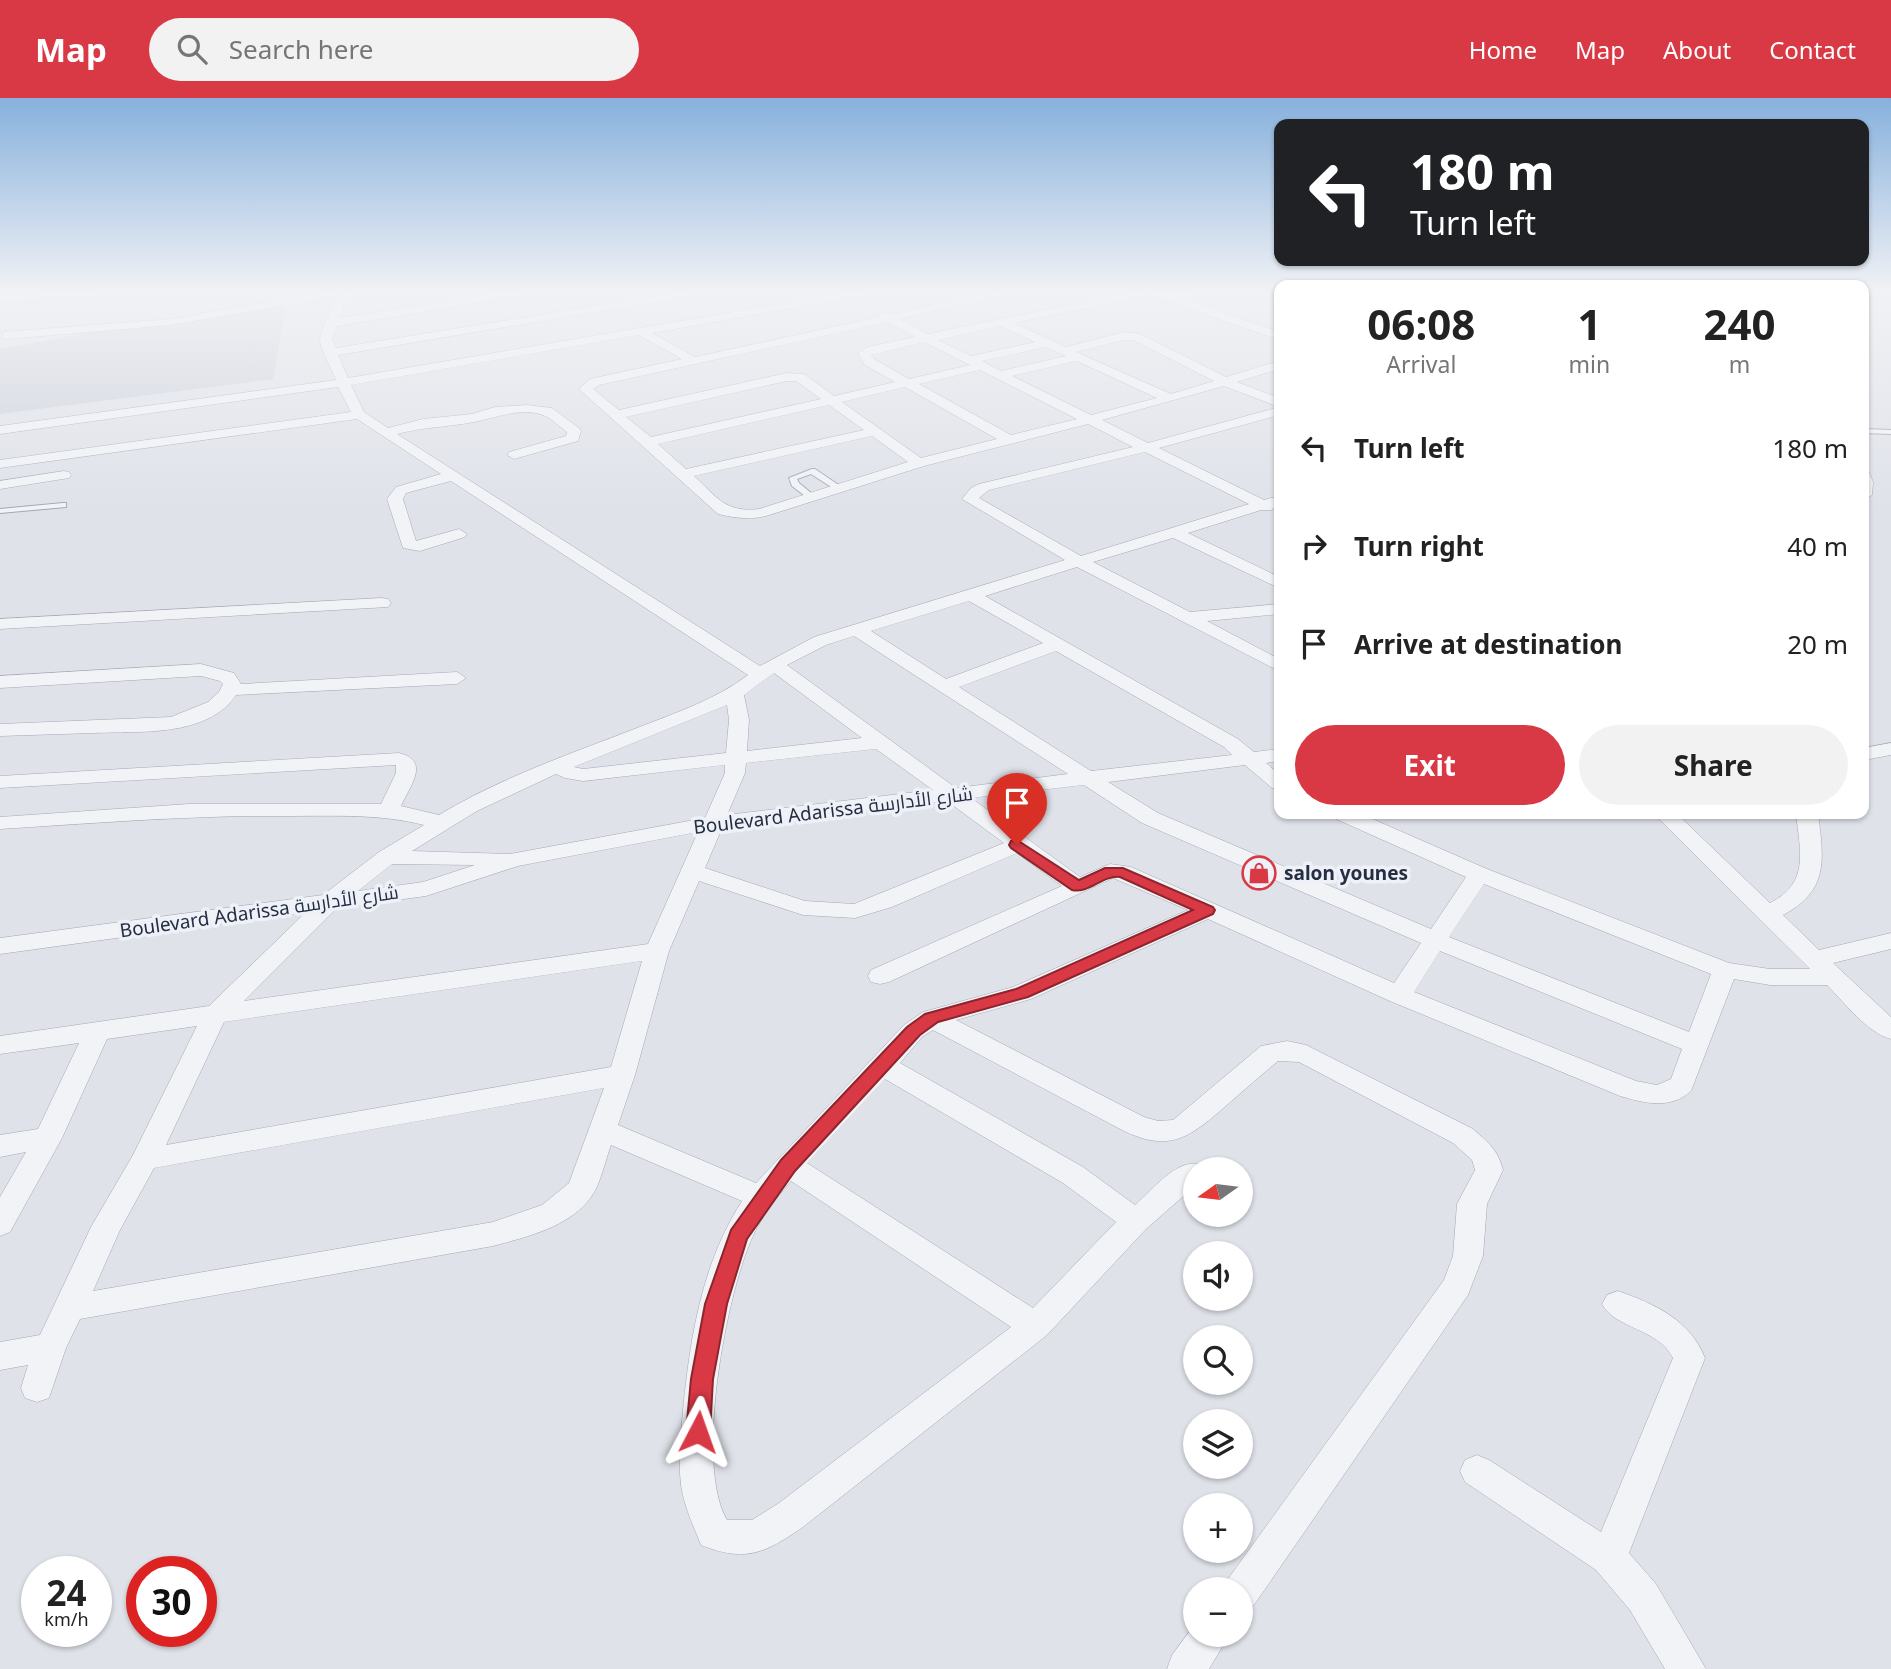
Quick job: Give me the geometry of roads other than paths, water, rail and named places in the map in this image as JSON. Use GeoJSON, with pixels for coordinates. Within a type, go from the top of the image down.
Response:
{"type":"FeatureCollection","features":[{"type":"Feature","properties":{"kind":"street"},"geometry":{"type":"LineString","coordinates":[[333,363],[359,415],[881,742],[1077,887]]}},
{"type":"Feature","properties":{"kind":"street"},"geometry":{"type":"LineString","coordinates":[[0,430],[342,383],[452,363]]}},
{"type":"Feature","properties":{"kind":"street"},"geometry":{"type":"LineString","coordinates":[[683,363],[595,382],[585,387],[586,391],[648,442],[723,511],[736,515],[761,513],[919,463],[1227,383],[1274,367]]}},
{"type":"Feature","properties":{"kind":"street"},"geometry":{"type":"LineString","coordinates":[[871,363],[1007,439]]}},
{"type":"Feature","properties":{"kind":"street"},"geometry":{"type":"LineString","coordinates":[[648,442],[909,384],[975,363]]}},
{"type":"Feature","properties":{"kind":"street"},"geometry":{"type":"LineString","coordinates":[[977,363],[1145,448],[1271,502]]}},
{"type":"Feature","properties":{"kind":"street"},"geometry":{"type":"LineString","coordinates":[[1000,375],[1052,363]]}},
{"type":"Feature","properties":{"kind":"street"},"geometry":{"type":"LineString","coordinates":[[1094,363],[1170,398]]}},
{"type":"Feature","properties":{"kind":"street"},"geometry":{"type":"LineString","coordinates":[[1188,363],[1227,383],[1274,401]]}},
{"type":"Feature","properties":{"kind":"street"},"geometry":{"type":"LineString","coordinates":[[655,369],[698,397]]}},
{"type":"Feature","properties":{"kind":"street"},"geometry":{"type":"LineString","coordinates":[[616,415],[795,377],[804,379],[919,463]]}},
{"type":"Feature","properties":{"kind":"street"},"geometry":{"type":"LineString","coordinates":[[388,432],[424,422],[473,418],[495,411],[527,409],[547,411],[574,430],[573,438],[514,455]]}},
{"type":"Feature","properties":{"kind":"street"},"geometry":{"type":"LineString","coordinates":[[1274,412],[1145,448],[984,487],[971,496],[972,503],[1274,663]]}},
{"type":"Feature","properties":{"kind":"street"},"geometry":{"type":"LineString","coordinates":[[0,464],[359,415]]}},
{"type":"Feature","properties":{"kind":"street"},"geometry":{"type":"LineString","coordinates":[[683,474],[876,431]]}},
{"type":"Feature","properties":{"kind":"street"},"geometry":{"type":"LineString","coordinates":[[0,485],[64,475]]}},
{"type":"Feature","properties":{"kind":"street"},"geometry":{"type":"LineString","coordinates":[[455,475],[401,490],[395,499],[409,545],[420,546],[459,534]]}},
{"type":"Feature","properties":{"kind":"street"},"geometry":{"type":"LineString","coordinates":[[37,1388],[50,1347],[106,1227],[145,1159],[214,1016],[331,901],[387,857],[441,822],[498,792],[734,694],[767,669],[820,641],[1271,502]]}},
{"type":"Feature","properties":{"kind":"street"},"geometry":{"type":"LineString","coordinates":[[1174,532],[1274,581]]}},
{"type":"Feature","properties":{"kind":"street"},"geometry":{"type":"LineString","coordinates":[[969,594],[1231,743],[1274,780]]}},
{"type":"Feature","properties":{"kind":"street"},"geometry":{"type":"LineString","coordinates":[[0,624],[382,603]]}},
{"type":"Feature","properties":{"kind":"street"},"geometry":{"type":"LineString","coordinates":[[1186,618],[1274,609]]}},
{"type":"Feature","properties":{"kind":"street"},"geometry":{"type":"LineString","coordinates":[[855,629],[1150,818],[1435,940],[1698,1045]]}},
{"type":"Feature","properties":{"kind":"street"},"geometry":{"type":"LineString","coordinates":[[946,686],[1057,644]]}},
{"type":"Feature","properties":{"kind":"street"},"geometry":{"type":"LineString","coordinates":[[0,682],[201,670],[227,677],[232,684],[230,690],[204,713],[185,720],[156,724],[0,730]]}},
{"type":"Feature","properties":{"kind":"street"},"geometry":{"type":"LineString","coordinates":[[230,690],[457,678]]}},
{"type":"Feature","properties":{"kind":"street"},"geometry":{"type":"LineString","coordinates":[[70,1308],[493,1234],[526,1225],[570,1202],[581,1189],[622,1075],[657,951],[735,773],[739,720],[734,694]]}},
{"type":"Feature","properties":{"kind":"street"},"geometry":{"type":"LineString","coordinates":[[556,766],[572,774],[583,775],[881,742]]}},
{"type":"Feature","properties":{"kind":"street"},"geometry":{"type":"LineString","coordinates":[[1869,753],[1891,749]]}},
{"type":"Feature","properties":{"kind":"street","name":"Boulevard Adarissa شارع الأدارسة"},"geometry":{"type":"LineString","coordinates":[[0,946],[426,889],[513,860],[713,823],[1274,756]]}},
{"type":"Feature","properties":{"kind":"street"},"geometry":{"type":"LineString","coordinates":[[0,782],[400,760],[406,762],[406,773],[389,810]]}},
{"type":"Feature","properties":{"kind":"street"},"geometry":{"type":"LineString","coordinates":[[0,823],[189,810],[389,810],[441,822]]}},
{"type":"Feature","properties":{"kind":"street"},"geometry":{"type":"LineString","coordinates":[[1355,819],[1479,874],[1725,970],[1770,977],[1832,977]]}},
{"type":"Feature","properties":{"kind":"street"},"geometry":{"type":"LineString","coordinates":[[1670,819],[1832,977],[1891,1030]]}},
{"type":"Feature","properties":{"kind":"street"},"geometry":{"type":"LineString","coordinates":[[1768,913],[1797,898],[1811,876],[1807,819]]}},
{"type":"Feature","properties":{"kind":"street"},"geometry":{"type":"LineString","coordinates":[[691,871],[803,908],[847,912],[884,902],[1017,845]]}},
{"type":"Feature","properties":{"kind":"street","name":"Boulevard Adarissa شارع الأدارسة"},"geometry":{"type":"LineString","coordinates":[[387,857],[513,860]]}},
{"type":"Feature","properties":{"kind":"street"},"geometry":{"type":"LineString","coordinates":[[880,976],[1110,871],[1123,872],[1399,995],[1629,1089],[1650,1094],[1668,1094],[1676,1091],[1682,1084],[1725,970]]}},
{"type":"Feature","properties":{"kind":"street"},"geometry":{"type":"LineString","coordinates":[[1399,995],[1479,874]]}},
{"type":"Feature","properties":{"kind":"street"},"geometry":{"type":"LineString","coordinates":[[1183,1180],[1136,1221],[1036,1326],[791,1515],[764,1533],[738,1541],[713,1533],[702,1511],[696,1485],[702,1379],[716,1304],[738,1236],[788,1165],[914,1031],[932,1018],[1022,993],[1207,910]]}},
{"type":"Feature","properties":{"kind":"street"},"geometry":{"type":"LineString","coordinates":[[1814,958],[1891,941]]}},
{"type":"Feature","properties":{"kind":"street"},"geometry":{"type":"LineString","coordinates":[[0,1045],[657,951]]}},
{"type":"Feature","properties":{"kind":"street"},"geometry":{"type":"LineString","coordinates":[[932,1018],[1134,1124],[1155,1132],[1175,1131],[1182,1127],[1257,1062],[1270,1054],[1287,1050],[1306,1054],[1463,1136],[1485,1155],[1489,1170],[1472,1204],[1468,1256],[1457,1286],[1252,1577]]}},
{"type":"Feature","properties":{"kind":"street"},"geometry":{"type":"LineString","coordinates":[[0,1224],[48,1138],[99,1030]]}},
{"type":"Feature","properties":{"kind":"street"},"geometry":{"type":"LineString","coordinates":[[883,1066],[1073,1175],[1136,1221]]}},
{"type":"Feature","properties":{"kind":"street"},"geometry":{"type":"LineString","coordinates":[[145,1159],[622,1075]]}},
{"type":"Feature","properties":{"kind":"street"},"geometry":{"type":"LineString","coordinates":[[601,1129],[763,1198]]}},
{"type":"Feature","properties":{"kind":"street"},"geometry":{"type":"LineString","coordinates":[[0,1146],[48,1138]]}},
{"type":"Feature","properties":{"kind":"street"},"geometry":{"type":"LineString","coordinates":[[788,1165],[1036,1326]]}},
{"type":"Feature","properties":{"kind":"street"},"geometry":{"type":"LineString","coordinates":[[1609,1558],[1689,1358],[1685,1345],[1673,1334],[1618,1304]]}},
{"type":"Feature","properties":{"kind":"street"},"geometry":{"type":"LineString","coordinates":[[0,1356],[50,1347]]}},
{"type":"Feature","properties":{"kind":"street"},"geometry":{"type":"LineString","coordinates":[[1477,1471],[1609,1558],[1643,1597],[1687,1669]]}},
{"type":"Feature","properties":{"kind":"street"},"geometry":{"type":"LineString","coordinates":[[1186,1669],[1202,1647]]}},
{"type":"Feature","properties":{"kind":"lane"},"geometry":{"type":"LineString","coordinates":[[1869,431],[1891,432]]}},
{"type":"Feature","properties":{"kind":"lane"},"geometry":{"type":"LineString","coordinates":[[812,497],[795,484],[793,478],[812,471],[839,488]]}},
{"type":"Feature","properties":{"kind":"lane"},"geometry":{"type":"LineString","coordinates":[[0,511],[63,505]]}},
{"type":"Feature","properties":{"kind":"place","name":"salon younes"},"geometry":{"type":"Point","coordinates":[1259,873]}}]}
